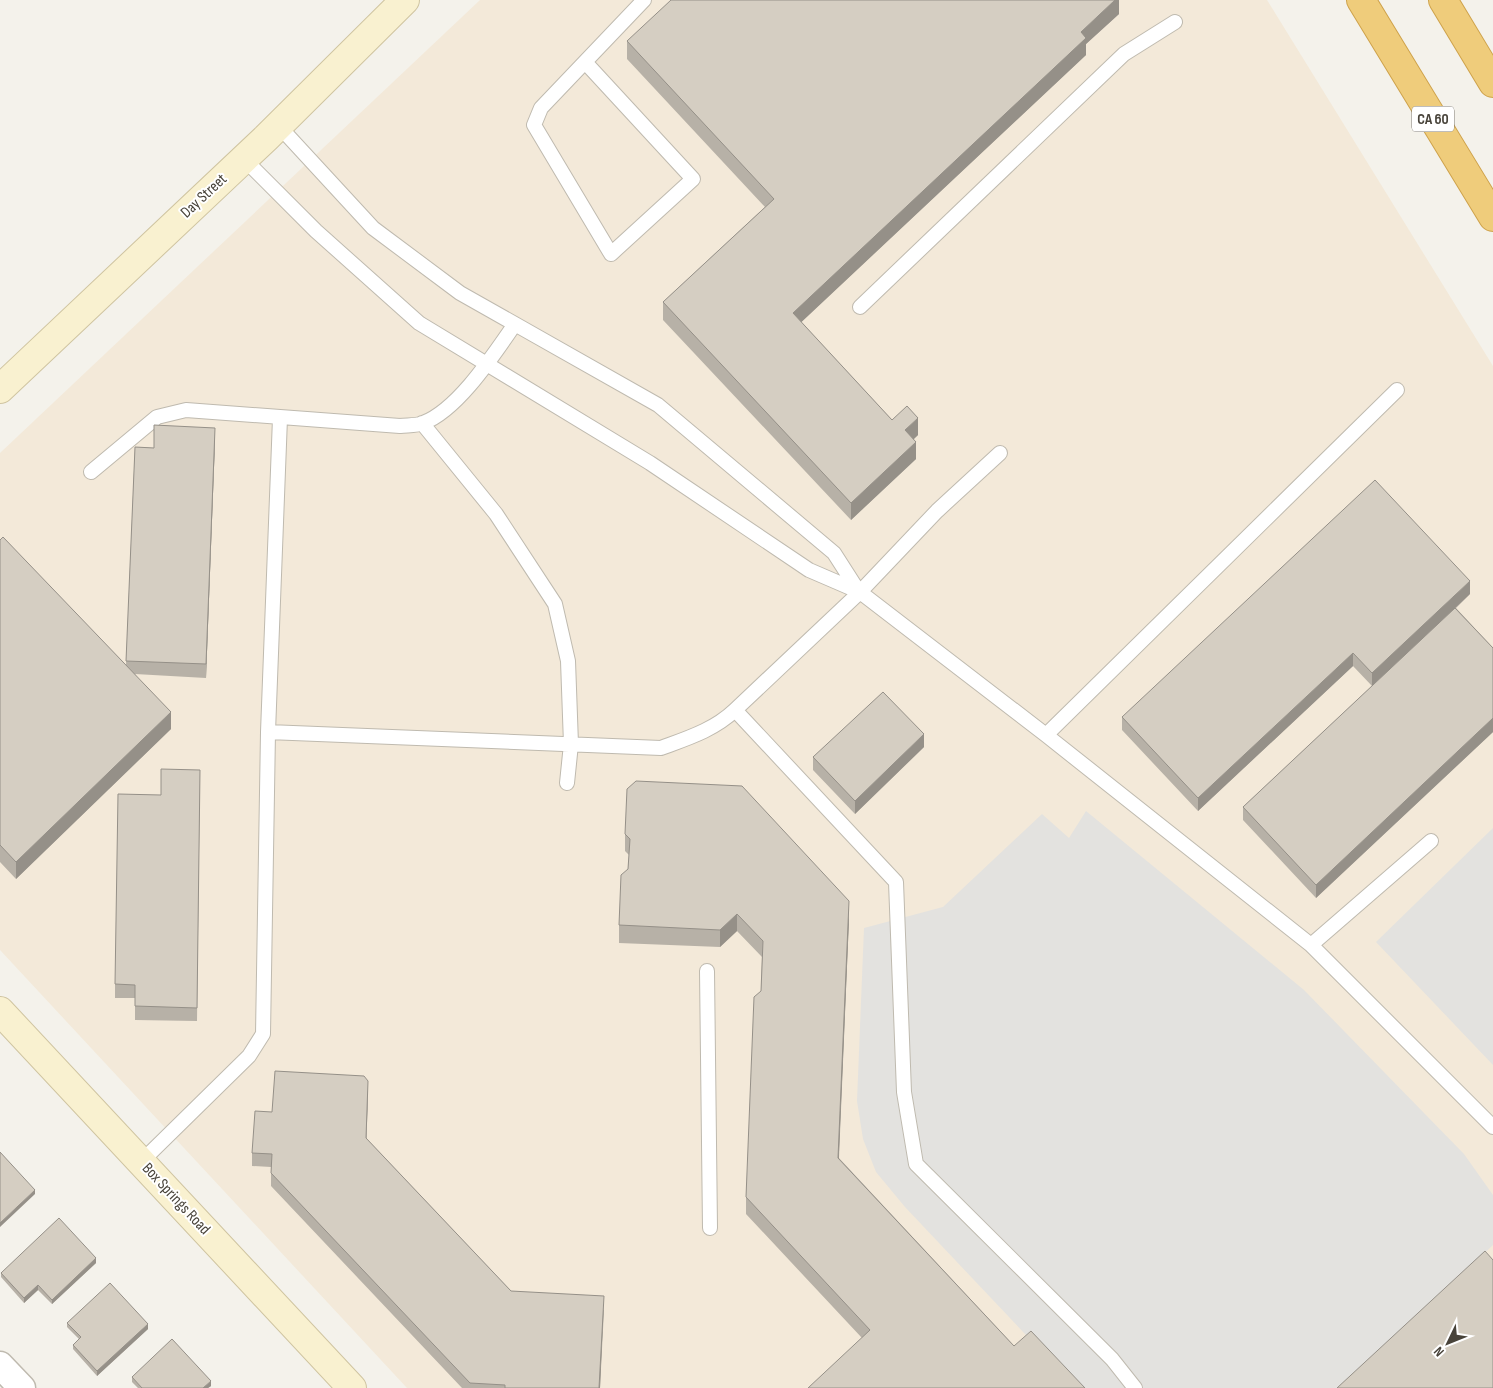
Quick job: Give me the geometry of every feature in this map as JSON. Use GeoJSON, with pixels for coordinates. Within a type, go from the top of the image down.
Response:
{"type":"FeatureCollection","features":[{"type":"Feature","properties":{"kind":"highway","name":"CA 60"},"geometry":{"type":"LineString","coordinates":[[1361,0],[1493,216]]}},
{"type":"Feature","properties":{"kind":"highway"},"geometry":{"type":"LineString","coordinates":[[1443,0],[1493,83]]}},
{"type":"Feature","properties":{"kind":"main road","name":"Day Street"},"geometry":{"type":"LineString","coordinates":[[0,389],[278,126],[405,0]]}},
{"type":"Feature","properties":{"kind":"main road","name":"Box Springs Road"},"geometry":{"type":"LineString","coordinates":[[0,1011],[352,1388]]}},
{"type":"Feature","properties":{"kind":"street"},"geometry":{"type":"LineString","coordinates":[[0,1365],[22,1388]]}},
{"type":"Feature","properties":{"kind":"lane"},"geometry":{"type":"LineString","coordinates":[[585,62],[693,179],[610,254],[534,125],[541,108],[644,0]]}},
{"type":"Feature","properties":{"kind":"lane"},"geometry":{"type":"LineString","coordinates":[[860,307],[1124,54],[1175,22]]}},
{"type":"Feature","properties":{"kind":"lane"},"geometry":{"type":"LineString","coordinates":[[278,126],[373,228],[460,292],[658,405],[834,553],[860,592]]}},
{"type":"Feature","properties":{"kind":"lane"},"geometry":{"type":"LineString","coordinates":[[244,158],[316,231],[419,324],[650,463],[809,570],[860,592],[1046,735],[1311,945],[1493,1127]]}},
{"type":"Feature","properties":{"kind":"lane"},"geometry":{"type":"LineString","coordinates":[[91,472],[157,417],[186,410],[400,426],[422,424],[441,413],[486,364],[515,324]]}},
{"type":"Feature","properties":{"kind":"lane"},"geometry":{"type":"LineString","coordinates":[[1046,735],[1397,390]]}},
{"type":"Feature","properties":{"kind":"lane"},"geometry":{"type":"LineString","coordinates":[[141,1162],[249,1056],[263,1034],[268,732],[280,418]]}},
{"type":"Feature","properties":{"kind":"lane"},"geometry":{"type":"LineString","coordinates":[[422,424],[496,514],[555,604],[568,661],[571,744],[567,783]]}},
{"type":"Feature","properties":{"kind":"lane"},"geometry":{"type":"LineString","coordinates":[[268,732],[661,748],[699,735],[727,718],[860,592],[937,511],[1000,453]]}},
{"type":"Feature","properties":{"kind":"lane"},"geometry":{"type":"LineString","coordinates":[[735,710],[896,882],[904,1092],[916,1164],[1100,1347],[1135,1388]]}},
{"type":"Feature","properties":{"kind":"lane"},"geometry":{"type":"LineString","coordinates":[[1311,945],[1431,841]]}},
{"type":"Feature","properties":{"kind":"lane"},"geometry":{"type":"LineString","coordinates":[[707,970],[710,1228]]}},
{"type":"Feature","properties":{"kind":"shaded area"},"geometry":{"type":"Polygon","coordinates":[[[480,0],[1267,0],[1493,366],[1493,1388],[407,1388],[0,950],[0,453],[480,0]]]}},
{"type":"Feature","properties":{"kind":"shaded area"},"geometry":{"type":"Polygon","coordinates":[[[1086,811],[1304,990],[1464,1154],[1493,1195],[1493,1245],[1343,1388],[1076,1388],[905,1207],[876,1172],[863,1139],[857,1101],[864,928],[943,907],[1042,814],[1069,838],[1086,811]]]}},
{"type":"Feature","properties":{"kind":"shaded area"},"geometry":{"type":"Polygon","coordinates":[[[1493,828],[1493,1065],[1376,942],[1493,828]]]}},
{"type":"Feature","properties":{"kind":"building"},"geometry":{"type":"Polygon","coordinates":[[[671,0],[1115,0],[1081,32],[1086,38],[793,313],[892,420],[907,406],[918,418],[905,430],[916,442],[851,503],[663,302],[774,199],[627,41],[671,0]]]}},
{"type":"Feature","properties":{"kind":"building"},"geometry":{"type":"Polygon","coordinates":[[[154,425],[215,428],[206,664],[126,661],[135,447],[154,448],[154,425]]]}},
{"type":"Feature","properties":{"kind":"building"},"geometry":{"type":"Polygon","coordinates":[[[1375,480],[1470,581],[1372,673],[1353,653],[1198,798],[1122,717],[1375,480]]]}},
{"type":"Feature","properties":{"kind":"building"},"geometry":{"type":"Polygon","coordinates":[[[3,537],[171,712],[16,862],[0,845],[0,540],[3,537]]]}},
{"type":"Feature","properties":{"kind":"building"},"geometry":{"type":"Polygon","coordinates":[[[1455,608],[1493,648],[1493,718],[1316,885],[1243,807],[1455,608]]]}},
{"type":"Feature","properties":{"kind":"building"},"geometry":{"type":"Polygon","coordinates":[[[883,692],[924,734],[855,801],[813,757],[883,692]]]}},
{"type":"Feature","properties":{"kind":"building"},"geometry":{"type":"Polygon","coordinates":[[[161,769],[200,770],[197,1008],[135,1006],[135,985],[115,984],[118,794],[161,795],[161,769]]]}},
{"type":"Feature","properties":{"kind":"building"},"geometry":{"type":"Polygon","coordinates":[[[636,781],[742,786],[849,901],[838,1158],[1014,1346],[1031,1331],[1085,1388],[808,1388],[870,1330],[746,1197],[754,997],[761,991],[763,941],[737,914],[720,930],[619,925],[621,875],[628,869],[630,839],[625,834],[627,789],[636,781]]]}},
{"type":"Feature","properties":{"kind":"building"},"geometry":{"type":"Polygon","coordinates":[[[275,1071],[364,1076],[368,1081],[366,1138],[511,1291],[604,1296],[599,1388],[505,1388],[505,1385],[470,1383],[271,1173],[272,1154],[252,1153],[255,1111],[272,1112],[275,1071]]]}},
{"type":"Feature","properties":{"kind":"building"},"geometry":{"type":"Polygon","coordinates":[[[0,1152],[35,1190],[0,1223],[0,1152]]]}},
{"type":"Feature","properties":{"kind":"building"},"geometry":{"type":"Polygon","coordinates":[[[59,1218],[96,1258],[52,1300],[38,1285],[24,1298],[1,1273],[59,1218]]]}},
{"type":"Feature","properties":{"kind":"building"},"geometry":{"type":"Polygon","coordinates":[[[1485,1251],[1493,1260],[1493,1388],[1337,1388],[1485,1251]]]}},
{"type":"Feature","properties":{"kind":"building"},"geometry":{"type":"Polygon","coordinates":[[[110,1283],[148,1324],[97,1371],[73,1345],[81,1337],[67,1323],[110,1283]]]}},
{"type":"Feature","properties":{"kind":"building"},"geometry":{"type":"Polygon","coordinates":[[[172,1339],[211,1381],[203,1388],[142,1388],[132,1377],[172,1339]]]}}]}
